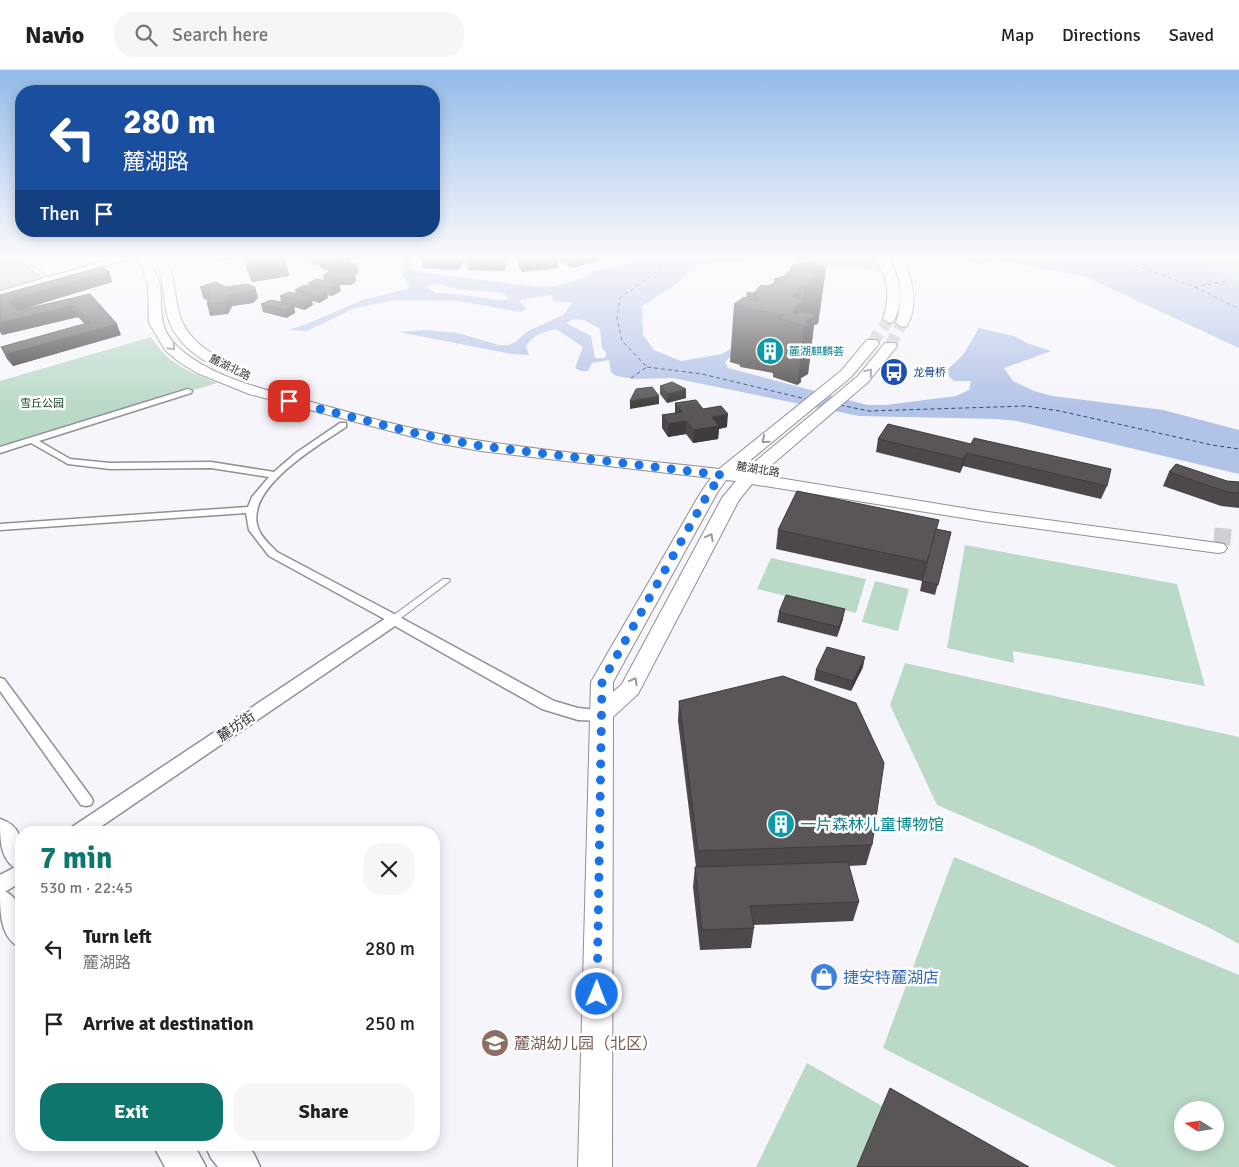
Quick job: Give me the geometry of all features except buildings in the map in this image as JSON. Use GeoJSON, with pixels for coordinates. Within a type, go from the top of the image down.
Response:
{"type":"FeatureCollection","features":[{"type":"Feature","properties":{"kind":"main road"},"geometry":{"type":"LineString","coordinates":[[0,830],[15,851]]}},
{"type":"Feature","properties":{"kind":"main road"},"geometry":{"type":"LineString","coordinates":[[0,902],[15,925]]}},
{"type":"Feature","properties":{"kind":"main road"},"geometry":{"type":"LineString","coordinates":[[176,1151],[187,1167]]}},
{"type":"Feature","properties":{"kind":"main road"},"geometry":{"type":"LineString","coordinates":[[229,1151],[241,1167]]}},
{"type":"Feature","properties":{"kind":"street"},"geometry":{"type":"LineString","coordinates":[[155,306],[155,323],[170,347],[184,359],[202,370],[254,391],[345,416],[373,418],[481,446],[753,473]]}},
{"type":"Feature","properties":{"kind":"street","name":"麓湖北路"},"geometry":{"type":"LineString","coordinates":[[173,306],[174,319],[187,340],[217,363],[345,416]]}},
{"type":"Feature","properties":{"kind":"street"},"geometry":{"type":"LineString","coordinates":[[889,319],[894,306]]}},
{"type":"Feature","properties":{"kind":"street"},"geometry":{"type":"LineString","coordinates":[[902,323],[908,306]]}},
{"type":"Feature","properties":{"kind":"street"},"geometry":{"type":"LineString","coordinates":[[595,1167],[602,682],[709,492],[727,470],[846,374],[872,343]]}},
{"type":"Feature","properties":{"kind":"street"},"geometry":{"type":"LineString","coordinates":[[345,416],[276,475],[255,498],[251,510],[252,525],[259,539],[273,554],[548,705],[578,714],[601,715],[630,689],[731,498],[753,473],[863,379],[890,346]]}},
{"type":"Feature","properties":{"kind":"street"},"geometry":{"type":"LineString","coordinates":[[0,450],[188,392]]}},
{"type":"Feature","properties":{"kind":"street"},"geometry":{"type":"LineString","coordinates":[[32,440],[68,461],[110,466],[211,465],[276,475]]}},
{"type":"Feature","properties":{"kind":"street","name":"麓湖北路"},"geometry":{"type":"LineString","coordinates":[[753,473],[988,505],[1216,542],[988,517],[753,473]]}},
{"type":"Feature","properties":{"kind":"street"},"geometry":{"type":"LineString","coordinates":[[0,527],[251,510]]}},
{"type":"Feature","properties":{"kind":"street","name":"麓坊街"},"geometry":{"type":"LineString","coordinates":[[88,826],[394,619]]}},
{"type":"Feature","properties":{"kind":"street"},"geometry":{"type":"LineString","coordinates":[[0,682],[86,801]]}},
{"type":"Feature","properties":{"kind":"street"},"geometry":{"type":"LineString","coordinates":[[0,886],[15,876]]}},
{"type":"Feature","properties":{"kind":"lane"},"geometry":{"type":"LineString","coordinates":[[394,619],[446,580]]}},
{"type":"Feature","properties":{"kind":"green space","name":"雪丘公园"},"geometry":{"type":"Polygon","coordinates":[[[151,337],[172,361],[188,371],[217,383],[0,450],[0,381],[151,337]]]}},
{"type":"Feature","properties":{"kind":"green space"},"geometry":{"type":"Polygon","coordinates":[[[965,545],[1177,584],[1205,686],[1013,651],[1014,663],[947,648],[965,545]]]}},
{"type":"Feature","properties":{"kind":"green space"},"geometry":{"type":"Polygon","coordinates":[[[771,558],[866,579],[856,613],[757,589],[771,558]]]}},
{"type":"Feature","properties":{"kind":"green space"},"geometry":{"type":"Polygon","coordinates":[[[875,581],[909,589],[898,631],[862,622],[875,581]]]}},
{"type":"Feature","properties":{"kind":"green space"},"geometry":{"type":"Polygon","coordinates":[[[905,663],[1239,737],[1239,944],[1208,927],[1032,846],[937,805],[890,705],[905,663]]]}},
{"type":"Feature","properties":{"kind":"green space"},"geometry":{"type":"Polygon","coordinates":[[[954,857],[1239,975],[1239,1167],[1117,1167],[883,1048],[954,857]]]}},
{"type":"Feature","properties":{"kind":"green space"},"geometry":{"type":"Polygon","coordinates":[[[807,1063],[882,1106],[858,1167],[756,1167],[807,1063]]]}},
{"type":"Feature","properties":{"kind":"water"},"geometry":{"type":"Polygon","coordinates":[[[348,306],[364,306],[355,308],[307,331],[288,330],[348,306]]]}},
{"type":"Feature","properties":{"kind":"water"},"geometry":{"type":"Polygon","coordinates":[[[488,306],[524,306],[526,309],[521,312],[488,306]]]}},
{"type":"Feature","properties":{"kind":"water"},"geometry":{"type":"Polygon","coordinates":[[[570,306],[642,306],[643,335],[654,350],[681,361],[722,354],[735,346],[734,354],[725,362],[728,368],[867,405],[886,405],[956,396],[969,390],[971,381],[954,381],[949,376],[948,369],[963,355],[979,328],[1014,336],[1027,343],[1051,351],[1004,368],[1013,381],[1034,391],[1053,396],[1163,410],[1239,430],[1239,474],[1017,421],[859,416],[673,378],[634,379],[616,376],[611,372],[609,360],[592,363],[588,371],[581,371],[575,368],[583,347],[556,329],[532,339],[526,346],[529,355],[511,354],[399,332],[427,330],[458,333],[499,345],[508,345],[515,342],[528,331],[563,315],[570,306]],[[574,319],[566,323],[591,336],[595,358],[604,358],[607,354],[602,348],[600,329],[584,320],[574,319]]]}},
{"type":"Feature","properties":{"kind":"water"},"geometry":{"type":"Polygon","coordinates":[[[1149,306],[1239,306],[1239,348],[1149,306]]]}},
{"type":"Feature","properties":{"kind":"ferry route"},"geometry":{"type":"LineString","coordinates":[[619,306],[617,318],[622,341],[647,367]]}},
{"type":"Feature","properties":{"kind":"ferry route"},"geometry":{"type":"LineString","coordinates":[[1233,306],[1239,309]]}},
{"type":"Feature","properties":{"kind":"ferry route"},"geometry":{"type":"LineString","coordinates":[[631,378],[647,367]]}},
{"type":"Feature","properties":{"kind":"ferry route"},"geometry":{"type":"LineString","coordinates":[[647,367],[702,374],[806,399]]}},
{"type":"Feature","properties":{"kind":"ferry route"},"geometry":{"type":"LineString","coordinates":[[840,405],[869,411],[1026,406],[1060,411],[1212,445],[1239,449]]}},
{"type":"Feature","properties":{"kind":"tunnel"},"geometry":{"type":"LineString","coordinates":[[872,343],[889,319]]}},
{"type":"Feature","properties":{"kind":"tunnel"},"geometry":{"type":"LineString","coordinates":[[890,346],[902,323]]}},
{"type":"Feature","properties":{"kind":"tunnel"},"geometry":{"type":"LineString","coordinates":[[1214,536],[1239,538]]}},
{"type":"Feature","properties":{"kind":"place","name":"麓湖麒麟荟"},"geometry":{"type":"Point","coordinates":[770,351]}},
{"type":"Feature","properties":{"kind":"place","name":"龙骨桥"},"geometry":{"type":"Point","coordinates":[894,372]}},
{"type":"Feature","properties":{"kind":"place","name":"一片森林儿童博物馆"},"geometry":{"type":"Point","coordinates":[781,824]}},
{"type":"Feature","properties":{"kind":"place","name":"捷安特麓湖店"},"geometry":{"type":"Point","coordinates":[824,977]}},
{"type":"Feature","properties":{"kind":"place","name":"麓湖幼儿园（北区）"},"geometry":{"type":"Point","coordinates":[495,1043]}},
{"type":"Feature","properties":{"kind":"route"},"geometry":{"type":"LineString","coordinates":[[289,401],[436,438],[481,446],[722,475],[709,492],[602,682],[597,994]]}}]}
